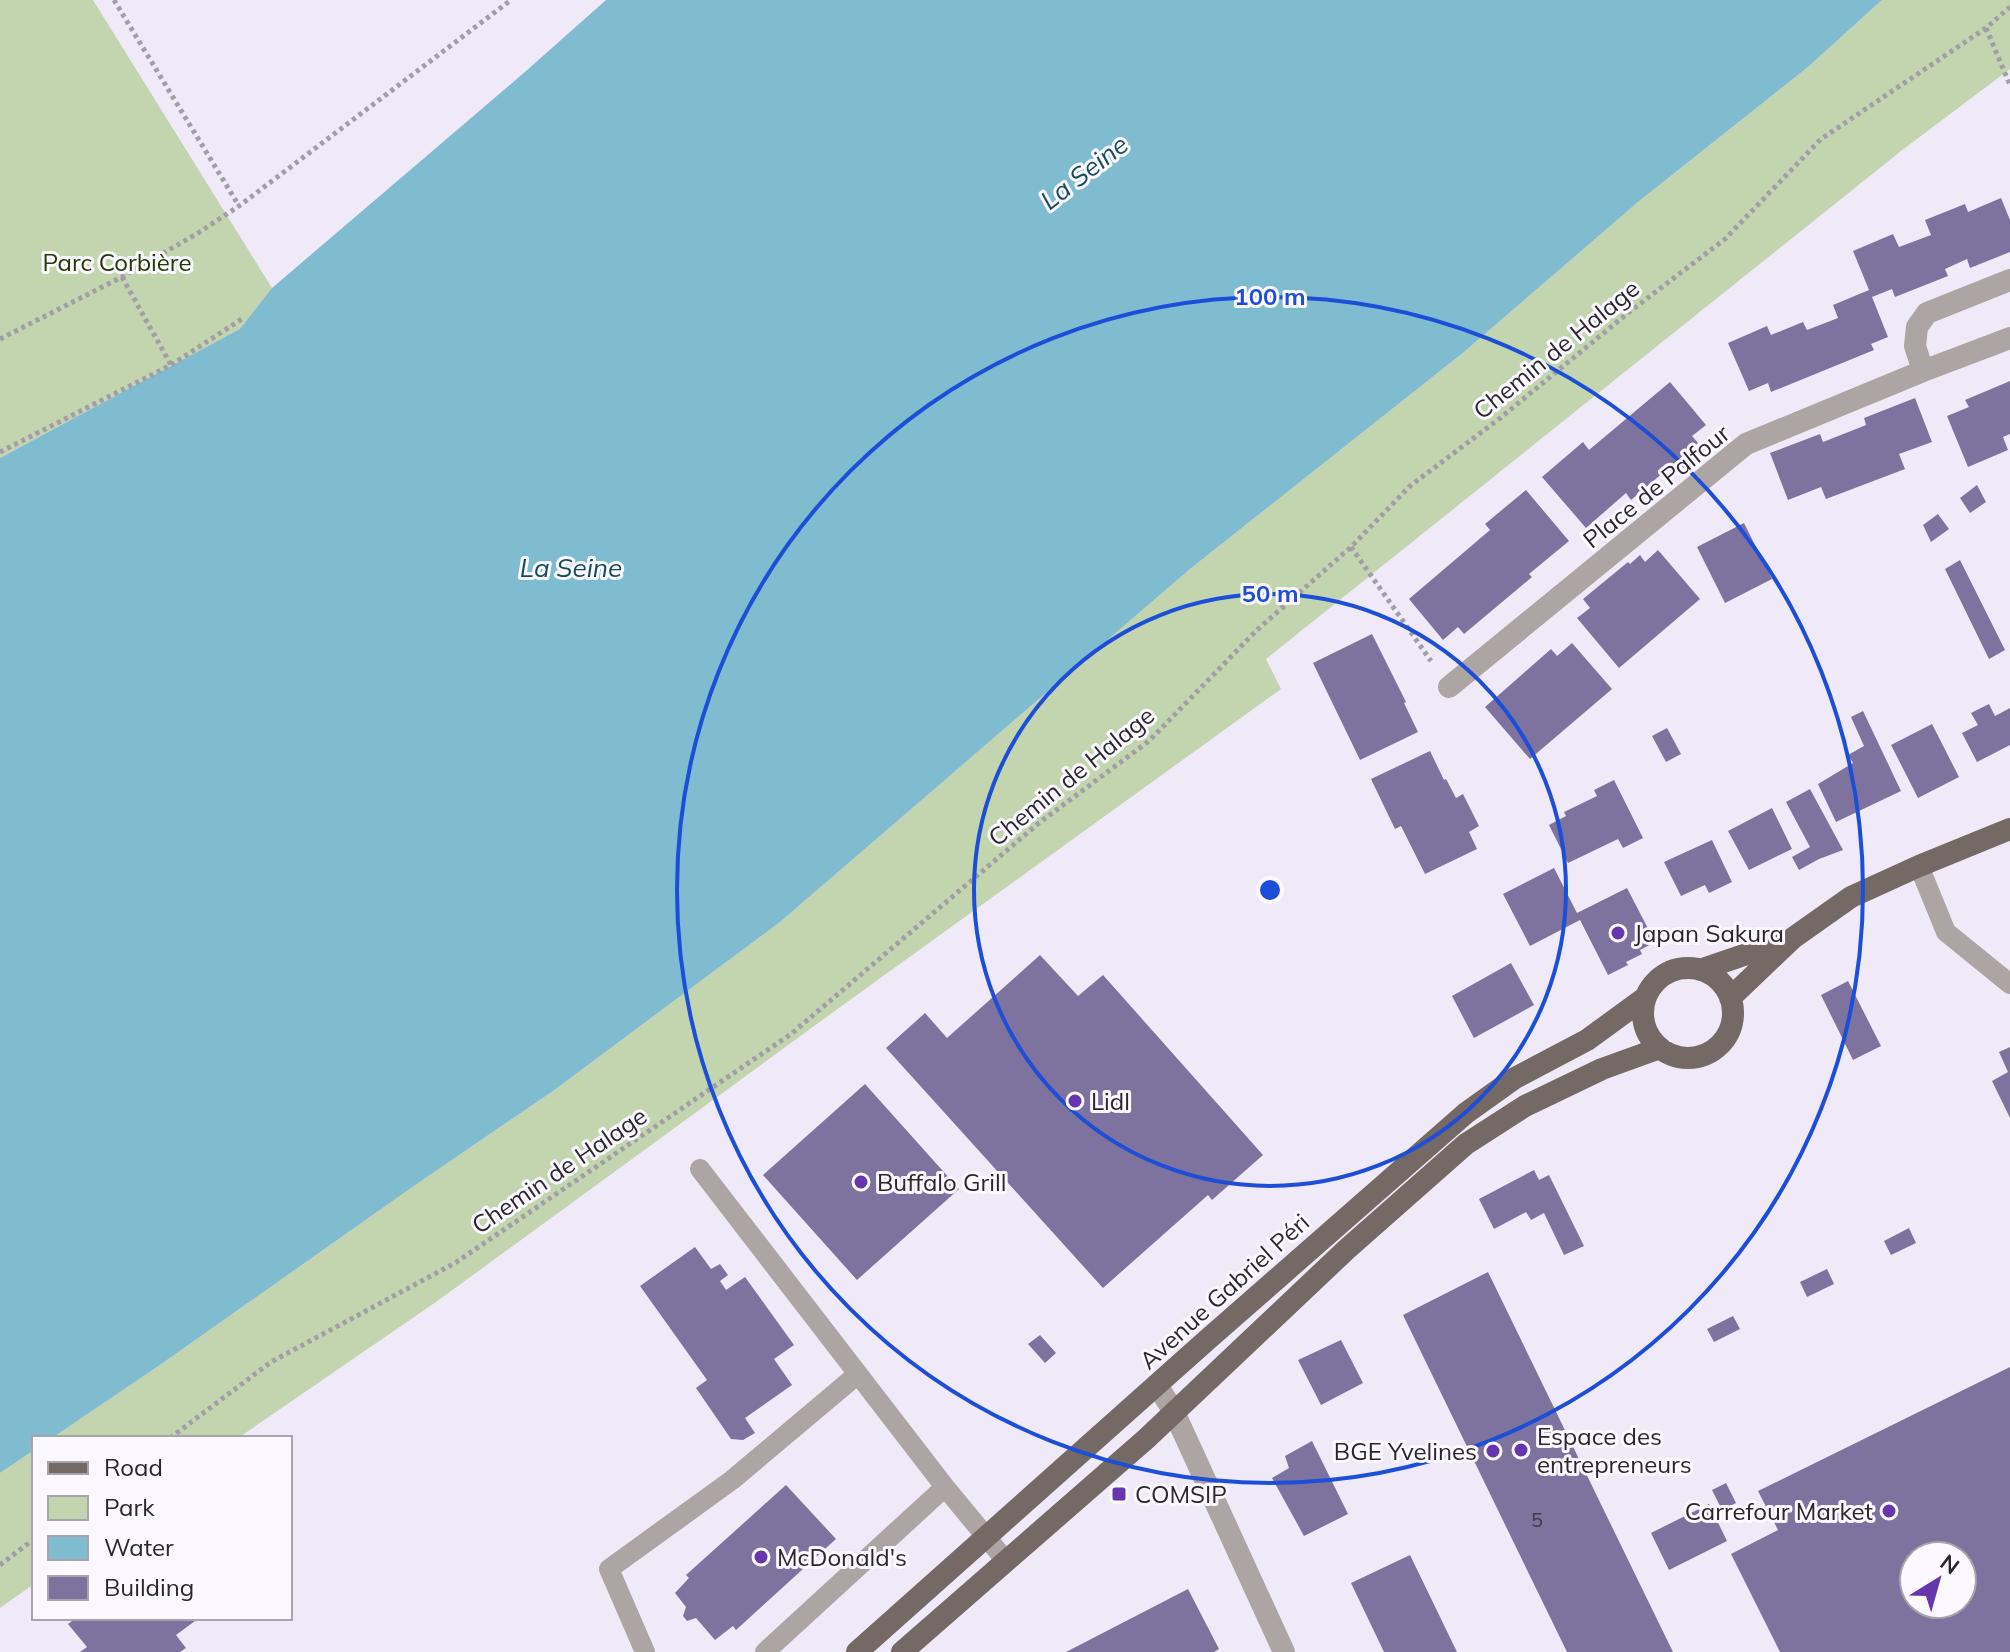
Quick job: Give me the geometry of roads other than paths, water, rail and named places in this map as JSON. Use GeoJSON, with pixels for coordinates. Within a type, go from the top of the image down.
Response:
{"type":"FeatureCollection","features":[{"type":"Feature","properties":{"kind":"main road","name":"Avenue Gabriel Péri"},"geometry":{"type":"LineString","coordinates":[[1730,998],[1793,938],[1851,897],[2010,829]]}},
{"type":"Feature","properties":{"kind":"main road","name":"Avenue Gabriel Péri"},"geometry":{"type":"LineString","coordinates":[[857,1652],[1466,1113],[1515,1078],[1587,1040],[1646,997],[1662,976],[1688,968],[1700,970],[1793,938]]}},
{"type":"Feature","properties":{"kind":"main road"},"geometry":{"type":"LineString","coordinates":[[1646,997],[1643,1012],[1651,1040],[1673,1056],[1684,1058],[1708,1054],[1724,1040],[1732,1022],[1732,1007],[1722,985],[1700,970]]}},
{"type":"Feature","properties":{"kind":"main road"},"geometry":{"type":"LineString","coordinates":[[902,1652],[1146,1439],[1347,1249],[1466,1144],[1525,1106],[1602,1069],[1660,1048]]}},
{"type":"Feature","properties":{"kind":"street"},"geometry":{"type":"LineString","coordinates":[[1923,371],[1915,346],[1917,327],[1927,313],[2010,280]]}},
{"type":"Feature","properties":{"kind":"street","name":"Place de Palfour"},"geometry":{"type":"LineString","coordinates":[[1449,687],[1746,444],[2010,338]]}},
{"type":"Feature","properties":{"kind":"street"},"geometry":{"type":"LineString","coordinates":[[1157,1385],[1174,1412],[1284,1652]]}},
{"type":"Feature","properties":{"kind":"lane"},"geometry":{"type":"LineString","coordinates":[[1919,866],[1946,932],[2010,984]]}},
{"type":"Feature","properties":{"kind":"lane"},"geometry":{"type":"LineString","coordinates":[[700,1169],[945,1487],[1006,1561]]}},
{"type":"Feature","properties":{"kind":"lane"},"geometry":{"type":"LineString","coordinates":[[645,1652],[609,1569],[732,1480],[858,1374]]}},
{"type":"Feature","properties":{"kind":"lane"},"geometry":{"type":"LineString","coordinates":[[765,1652],[945,1487]]}},
{"type":"Feature","properties":{"kind":"water","name":"La Seine"},"geometry":{"type":"Polygon","coordinates":[[[606,0],[1882,0],[1808,67],[1638,202],[1464,352],[1190,569],[780,922],[553,1091],[160,1365],[55,1436],[32,1436],[32,1451],[0,1473],[0,458],[240,329],[272,288],[606,0]]]}},
{"type":"Feature","properties":{"kind":"place","name":"Japan Sakura"},"geometry":{"type":"Point","coordinates":[1618,933]}},
{"type":"Feature","properties":{"kind":"place","name":"Lidl"},"geometry":{"type":"Point","coordinates":[1075,1101]}},
{"type":"Feature","properties":{"kind":"place","name":"Buffalo Grill"},"geometry":{"type":"Point","coordinates":[861,1182]}},
{"type":"Feature","properties":{"kind":"place","name":"Espace des entrepreneurs"},"geometry":{"type":"Point","coordinates":[1521,1450]}},
{"type":"Feature","properties":{"kind":"place","name":"BGE Yvelines"},"geometry":{"type":"Point","coordinates":[1493,1451]}},
{"type":"Feature","properties":{"kind":"place","name":"COMSIP"},"geometry":{"type":"Point","coordinates":[1119,1494]}},
{"type":"Feature","properties":{"kind":"place","name":"Carrefour Market"},"geometry":{"type":"Point","coordinates":[1889,1511]}},
{"type":"Feature","properties":{"kind":"place","name":"McDonald's"},"geometry":{"type":"Point","coordinates":[761,1557]}},
{"type":"Feature","properties":{"kind":"park label","name":"Parc Corbière"},"geometry":{"type":"Point","coordinates":[117,262]}}]}
